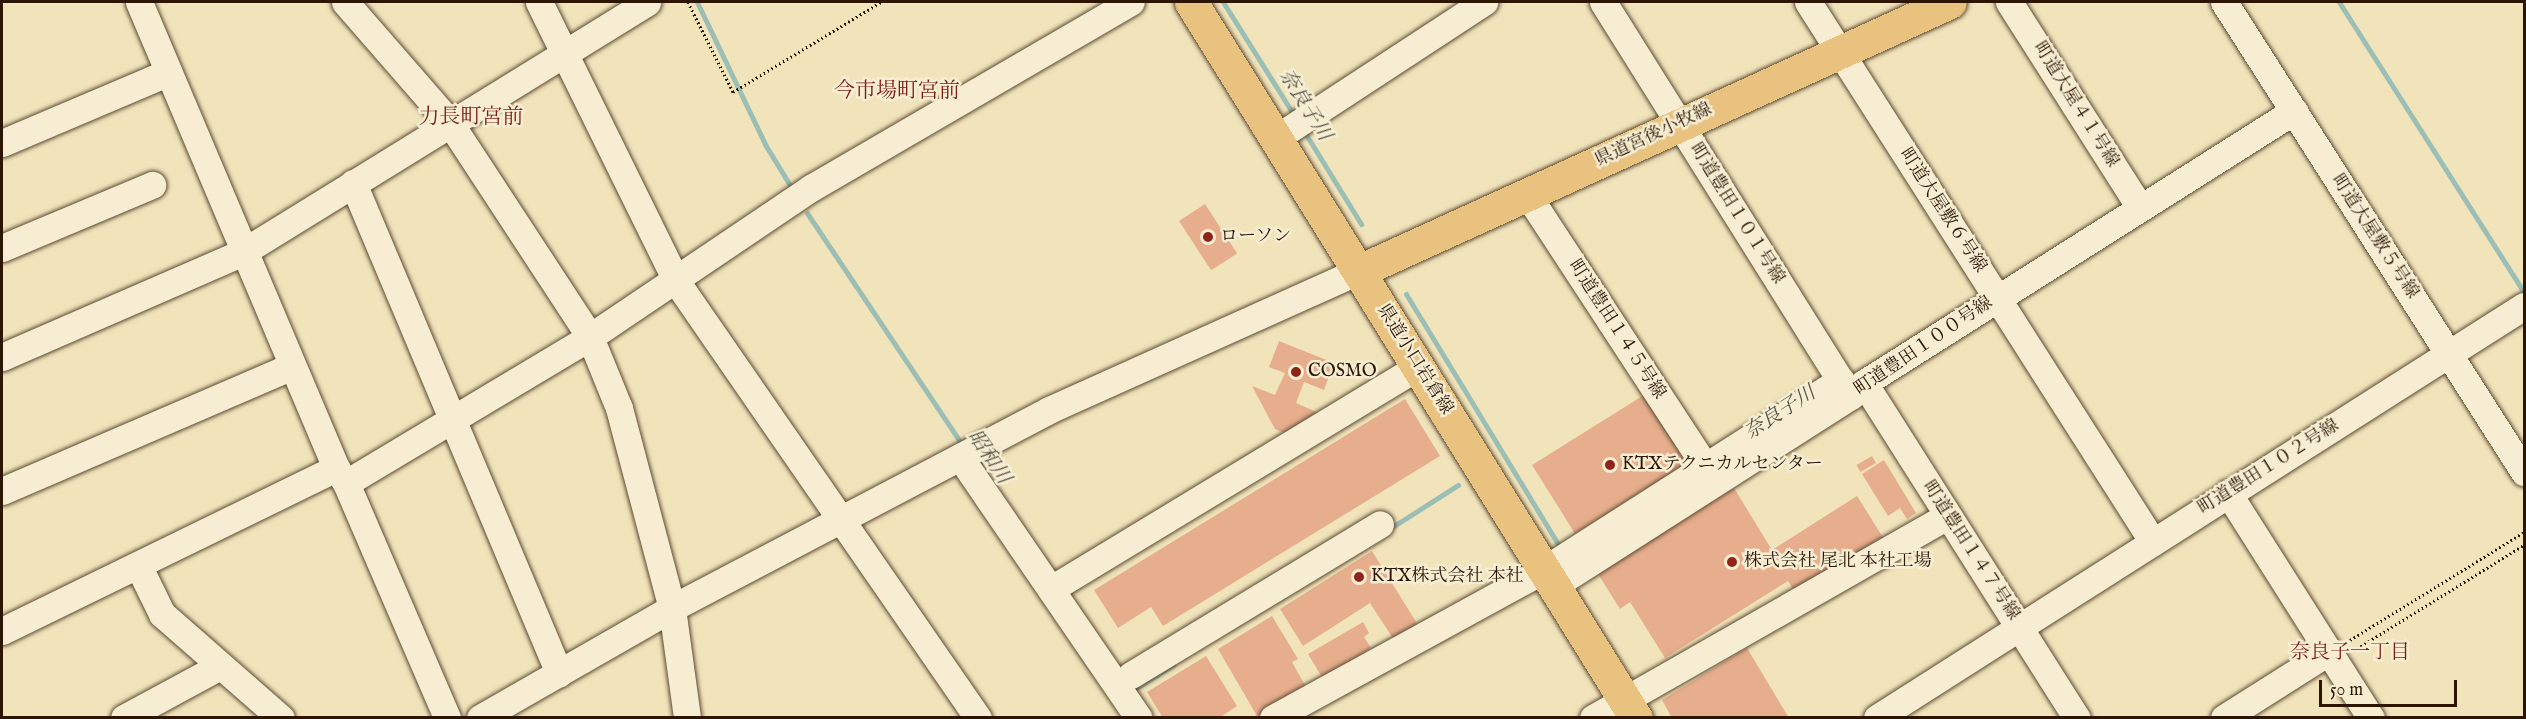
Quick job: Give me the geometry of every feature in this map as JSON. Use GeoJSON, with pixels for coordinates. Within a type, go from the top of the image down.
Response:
{"type":"FeatureCollection","features":[{"type":"Feature","properties":{"kind":"main road","name":"県道小口岩倉線"},"geometry":{"type":"LineString","coordinates":[[1191,2],[1276,138],[1349,276],[1418,367],[1631,709]]}},
{"type":"Feature","properties":{"kind":"main road","name":"県道宮後小牧線"},"geometry":{"type":"LineString","coordinates":[[1349,276],[1950,2]]}},
{"type":"Feature","properties":{"kind":"street"},"geometry":{"type":"LineString","coordinates":[[139,2],[292,366],[447,717]]}},
{"type":"Feature","properties":{"kind":"street"},"geometry":{"type":"LineString","coordinates":[[345,2],[450,123],[590,337],[619,408],[672,609],[687,717]]}},
{"type":"Feature","properties":{"kind":"street"},"geometry":{"type":"LineString","coordinates":[[539,2],[675,281],[978,717]]}},
{"type":"Feature","properties":{"kind":"street"},"geometry":{"type":"LineString","coordinates":[[2,357],[243,252],[647,2]]}},
{"type":"Feature","properties":{"kind":"street"},"geometry":{"type":"LineString","coordinates":[[2,631],[138,565],[341,475],[452,417],[590,337],[811,188],[1131,2]]}},
{"type":"Feature","properties":{"kind":"street"},"geometry":{"type":"LineString","coordinates":[[1276,138],[1484,2]]}},
{"type":"Feature","properties":{"kind":"street","name":"町道豊田１０１号線"},"geometry":{"type":"LineString","coordinates":[[1603,2],[1852,387]]}},
{"type":"Feature","properties":{"kind":"street","name":"町道大屋敷６号線"},"geometry":{"type":"LineString","coordinates":[[1808,2],[2153,542]]}},
{"type":"Feature","properties":{"kind":"street","name":"町道大屋４１号線"},"geometry":{"type":"LineString","coordinates":[[2010,2],[2140,208]]}},
{"type":"Feature","properties":{"kind":"street","name":"町道大屋敷５号線"},"geometry":{"type":"LineString","coordinates":[[2224,2],[2524,472]]}},
{"type":"Feature","properties":{"kind":"street"},"geometry":{"type":"LineString","coordinates":[[2,143],[169,72]]}},
{"type":"Feature","properties":{"kind":"street","name":"町道豊田１００号線"},"geometry":{"type":"LineString","coordinates":[[1273,717],[1550,577],[1710,474],[1998,298],[2294,111]]}},
{"type":"Feature","properties":{"kind":"street"},"geometry":{"type":"LineString","coordinates":[[353,183],[559,673]]}},
{"type":"Feature","properties":{"kind":"street"},"geometry":{"type":"LineString","coordinates":[[2,248],[152,185]]}},
{"type":"Feature","properties":{"kind":"street","name":"町道豊田１４５号線"},"geometry":{"type":"LineString","coordinates":[[1527,194],[1710,474]]}},
{"type":"Feature","properties":{"kind":"street"},"geometry":{"type":"LineString","coordinates":[[480,717],[672,609],[1049,410],[1349,276]]}},
{"type":"Feature","properties":{"kind":"street","name":"町道豊田１０２号線"},"geometry":{"type":"LineString","coordinates":[[1877,717],[2524,306]]}},
{"type":"Feature","properties":{"kind":"street"},"geometry":{"type":"LineString","coordinates":[[2,491],[292,366]]}},
{"type":"Feature","properties":{"kind":"street"},"geometry":{"type":"LineString","coordinates":[[1056,585],[1418,367]]}},
{"type":"Feature","properties":{"kind":"street","name":"町道豊田１４７号線"},"geometry":{"type":"LineString","coordinates":[[1852,387],[1947,516],[2013,630],[2077,717]]}},
{"type":"Feature","properties":{"kind":"street"},"geometry":{"type":"LineString","coordinates":[[967,454],[1056,585],[1139,717]]}},
{"type":"Feature","properties":{"kind":"street"},"geometry":{"type":"LineString","coordinates":[[2228,493],[2371,717]]}},
{"type":"Feature","properties":{"kind":"street"},"geometry":{"type":"LineString","coordinates":[[1593,717],[1631,709],[1947,516]]}},
{"type":"Feature","properties":{"kind":"street"},"geometry":{"type":"LineString","coordinates":[[1131,675],[1380,524]]}},
{"type":"Feature","properties":{"kind":"street"},"geometry":{"type":"LineString","coordinates":[[138,565],[162,614],[281,717]]}},
{"type":"Feature","properties":{"kind":"street"},"geometry":{"type":"LineString","coordinates":[[2224,717],[2335,660]]}},
{"type":"Feature","properties":{"kind":"street"},"geometry":{"type":"LineString","coordinates":[[2258,717],[2335,660]]}},
{"type":"Feature","properties":{"kind":"street"},"geometry":{"type":"LineString","coordinates":[[124,717],[220,666]]}},
{"type":"Feature","properties":{"kind":"path"},"geometry":{"type":"LineString","coordinates":[[688,2],[734,92],[881,2]]}},
{"type":"Feature","properties":{"kind":"path"},"geometry":{"type":"LineString","coordinates":[[2335,660],[2524,532]]}},
{"type":"Feature","properties":{"kind":"path"},"geometry":{"type":"LineString","coordinates":[[2335,660],[2524,545]]}},
{"type":"Feature","properties":{"kind":"building","name":"ローソン"},"geometry":{"type":"Polygon","coordinates":[[[1205,204],[1237,253],[1211,270],[1179,221],[1205,204]]]}},
{"type":"Feature","properties":{"kind":"building"},"geometry":{"type":"Polygon","coordinates":[[[1279,341],[1334,363],[1324,390],[1304,382],[1296,403],[1323,415],[1290,435],[1275,429],[1252,386],[1275,395],[1285,373],[1269,367],[1279,341]]]}},
{"type":"Feature","properties":{"kind":"building","name":"KTXテクニカルセンター"},"geometry":{"type":"Polygon","coordinates":[[[1644,395],[1687,464],[1575,534],[1532,465],[1644,395]]]}},
{"type":"Feature","properties":{"kind":"building"},"geometry":{"type":"Polygon","coordinates":[[[1405,399],[1440,456],[1163,626],[1151,607],[1118,628],[1094,590],[1405,399]]]}},
{"type":"Feature","properties":{"kind":"building"},"geometry":{"type":"Polygon","coordinates":[[[1872,456],[1876,463],[1860,472],[1856,465],[1872,456]]]}},
{"type":"Feature","properties":{"kind":"building"},"geometry":{"type":"Polygon","coordinates":[[[1884,460],[1916,513],[1907,519],[1900,508],[1888,516],[1862,474],[1884,460]]]}},
{"type":"Feature","properties":{"kind":"building","name":"株式会社 尾北 本社工場"},"geometry":{"type":"Polygon","coordinates":[[[1734,488],[1772,550],[1857,496],[1884,539],[1796,594],[1788,581],[1665,658],[1630,602],[1620,609],[1598,574],[1734,488]]]}},
{"type":"Feature","properties":{"kind":"building","name":"KTX株式会社 本社"},"geometry":{"type":"Polygon","coordinates":[[[1372,551],[1418,625],[1394,640],[1370,603],[1303,646],[1280,609],[1372,551]]]}},
{"type":"Feature","properties":{"kind":"building"},"geometry":{"type":"Polygon","coordinates":[[[1272,616],[1298,659],[1292,662],[1306,687],[1257,716],[1218,649],[1272,616]]]}},
{"type":"Feature","properties":{"kind":"building"},"geometry":{"type":"Polygon","coordinates":[[[1363,622],[1369,633],[1364,637],[1371,648],[1323,679],[1308,654],[1363,622]]]}},
{"type":"Feature","properties":{"kind":"building"},"geometry":{"type":"Polygon","coordinates":[[[1747,648],[1789,718],[1672,718],[1662,700],[1747,648]]]}},
{"type":"Feature","properties":{"kind":"building"},"geometry":{"type":"Polygon","coordinates":[[[1206,656],[1237,706],[1219,718],[1163,718],[1147,692],[1206,656]]]}},
{"type":"Feature","properties":{"kind":"waterway","name":"昭和川"},"geometry":{"type":"LineString","coordinates":[[697,2],[766,146],[793,190]]}},
{"type":"Feature","properties":{"kind":"waterway","name":"奈良子川"},"geometry":{"type":"LineString","coordinates":[[1223,2],[1294,115]]}},
{"type":"Feature","properties":{"kind":"waterway"},"geometry":{"type":"LineString","coordinates":[[2339,2],[2524,292]]}},
{"type":"Feature","properties":{"kind":"waterway","name":"奈良子川"},"geometry":{"type":"LineString","coordinates":[[1302,128],[1361,224]]}},
{"type":"Feature","properties":{"kind":"waterway","name":"昭和川"},"geometry":{"type":"LineString","coordinates":[[807,213],[963,446]]}},
{"type":"Feature","properties":{"kind":"waterway","name":"奈良子川"},"geometry":{"type":"LineString","coordinates":[[1406,294],[1562,551]]}},
{"type":"Feature","properties":{"kind":"waterway"},"geometry":{"type":"LineString","coordinates":[[1389,529],[1458,485]]}},
{"type":"Feature","properties":{"kind":"waterway"},"geometry":{"type":"LineString","coordinates":[[1130,692],[1173,665]]}},
{"type":"Feature","properties":{"kind":"place","name":"ローソン"},"geometry":{"type":"Point","coordinates":[1208,237]}},
{"type":"Feature","properties":{"kind":"place","name":"COSMO"},"geometry":{"type":"Point","coordinates":[1296,372]}},
{"type":"Feature","properties":{"kind":"place","name":"KTXテクニカルセンター"},"geometry":{"type":"Point","coordinates":[1610,465]}},
{"type":"Feature","properties":{"kind":"place","name":"株式会社 尾北 本社工場"},"geometry":{"type":"Point","coordinates":[1732,562]}},
{"type":"Feature","properties":{"kind":"place","name":"KTX株式会社 本社"},"geometry":{"type":"Point","coordinates":[1359,577]}},
{"type":"Feature","properties":{"kind":"district","name":"今市場町宮前"},"geometry":{"type":"Point","coordinates":[897,92]}},
{"type":"Feature","properties":{"kind":"district","name":"力長町宮前"},"geometry":{"type":"Point","coordinates":[471,118]}},
{"type":"Feature","properties":{"kind":"district","name":"奈良子一丁目"},"geometry":{"type":"Point","coordinates":[2350,652]}}]}
